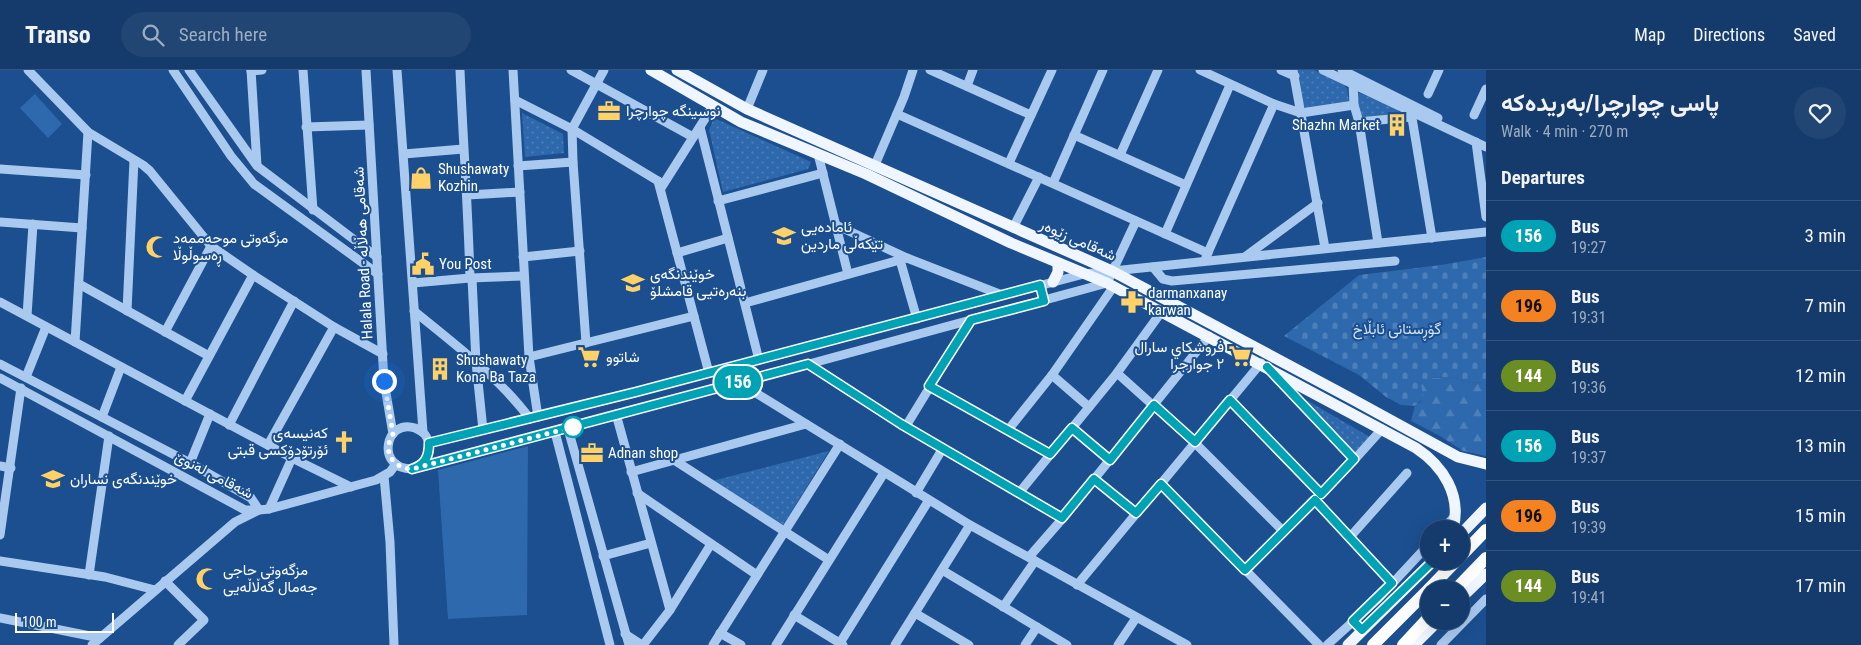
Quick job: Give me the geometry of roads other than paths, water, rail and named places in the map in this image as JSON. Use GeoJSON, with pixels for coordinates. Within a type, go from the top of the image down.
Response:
{"type":"FeatureCollection","features":[{"type":"Feature","properties":{"kind":"highway"},"geometry":{"type":"LineString","coordinates":[[1470,547],[1486,530]]}},
{"type":"Feature","properties":{"kind":"highway"},"geometry":{"type":"LineString","coordinates":[[1465,580],[1486,558]]}},
{"type":"Feature","properties":{"kind":"highway"},"geometry":{"type":"LineString","coordinates":[[1438,580],[1447,570]]}},
{"type":"Feature","properties":{"kind":"highway"},"geometry":{"type":"LineString","coordinates":[[1373,645],[1420,598]]}},
{"type":"Feature","properties":{"kind":"highway"},"geometry":{"type":"LineString","coordinates":[[1403,645],[1420,627]]}},
{"type":"Feature","properties":{"kind":"main road","name":"شەقامی زێوەر"},"geometry":{"type":"LineString","coordinates":[[651,70],[741,122],[866,174],[1011,243],[1110,284],[1382,429],[1429,457],[1438,465],[1450,484],[1456,515]]}},
{"type":"Feature","properties":{"kind":"main road","name":"شەقامی زێوەر"},"geometry":{"type":"LineString","coordinates":[[677,70],[747,109],[1112,271],[1458,457],[1486,464]]}},
{"type":"Feature","properties":{"kind":"main road"},"geometry":{"type":"LineString","coordinates":[[1053,282],[1058,272],[1058,263]]}},
{"type":"Feature","properties":{"kind":"main road"},"geometry":{"type":"LineString","coordinates":[[1338,406],[1352,399]]}},
{"type":"Feature","properties":{"kind":"main road"},"geometry":{"type":"LineString","coordinates":[[1470,525],[1486,508]]}},
{"type":"Feature","properties":{"kind":"main road"},"geometry":{"type":"LineString","coordinates":[[1455,520],[1456,515]]}},
{"type":"Feature","properties":{"kind":"main road"},"geometry":{"type":"LineString","coordinates":[[1348,645],[1424,570]]}},
{"type":"Feature","properties":{"kind":"main road"},"geometry":{"type":"LineString","coordinates":[[1470,589],[1486,574]]}},
{"type":"Feature","properties":{"kind":"main road"},"geometry":{"type":"LineString","coordinates":[[1414,645],[1429,630]]}},
{"type":"Feature","properties":{"kind":"street"},"geometry":{"type":"LineString","coordinates":[[28,70],[88,132],[150,172],[211,246],[334,327],[383,354]]}},
{"type":"Feature","properties":{"kind":"street"},"geometry":{"type":"LineString","coordinates":[[173,70],[231,156],[254,184],[378,274]]}},
{"type":"Feature","properties":{"kind":"street"},"geometry":{"type":"LineString","coordinates":[[189,70],[257,166],[377,257]]}},
{"type":"Feature","properties":{"kind":"street"},"geometry":{"type":"LineString","coordinates":[[257,166],[251,71],[262,70]]}},
{"type":"Feature","properties":{"kind":"street"},"geometry":{"type":"LineString","coordinates":[[303,70],[313,210]]}},
{"type":"Feature","properties":{"kind":"street","name":"Halala Road - شەقامی هەڵاڵە"},"geometry":{"type":"LineString","coordinates":[[366,70],[385,394],[393,434]]}},
{"type":"Feature","properties":{"kind":"street"},"geometry":{"type":"LineString","coordinates":[[397,70],[422,432]]}},
{"type":"Feature","properties":{"kind":"street"},"geometry":{"type":"LineString","coordinates":[[460,70],[476,362],[483,430]]}},
{"type":"Feature","properties":{"kind":"street"},"geometry":{"type":"LineString","coordinates":[[513,70],[523,276],[534,418]]}},
{"type":"Feature","properties":{"kind":"street"},"geometry":{"type":"LineString","coordinates":[[571,70],[693,137]]}},
{"type":"Feature","properties":{"kind":"street"},"geometry":{"type":"LineString","coordinates":[[586,343],[572,129],[604,70]]}},
{"type":"Feature","properties":{"kind":"street"},"geometry":{"type":"LineString","coordinates":[[747,109],[763,70]]}},
{"type":"Feature","properties":{"kind":"street"},"geometry":{"type":"LineString","coordinates":[[875,165],[904,97],[913,70]]}},
{"type":"Feature","properties":{"kind":"street"},"geometry":{"type":"LineString","coordinates":[[930,70],[1030,114]]}},
{"type":"Feature","properties":{"kind":"street"},"geometry":{"type":"LineString","coordinates":[[967,86],[973,70]]}},
{"type":"Feature","properties":{"kind":"street"},"geometry":{"type":"LineString","coordinates":[[1009,163],[1030,114],[1052,70]]}},
{"type":"Feature","properties":{"kind":"street"},"geometry":{"type":"LineString","coordinates":[[1053,183],[1103,70]]}},
{"type":"Feature","properties":{"kind":"street"},"geometry":{"type":"LineString","coordinates":[[1120,155],[1158,70]]}},
{"type":"Feature","properties":{"kind":"street"},"geometry":{"type":"LineString","coordinates":[[1200,70],[1274,104],[1301,113],[1354,106]]}},
{"type":"Feature","properties":{"kind":"street"},"geometry":{"type":"LineString","coordinates":[[1281,70],[1294,73],[1325,248]]}},
{"type":"Feature","properties":{"kind":"street"},"geometry":{"type":"LineString","coordinates":[[1323,70],[1353,83],[1411,114],[1481,140]]}},
{"type":"Feature","properties":{"kind":"street"},"geometry":{"type":"LineString","coordinates":[[1342,70],[1481,140],[1486,147]]}},
{"type":"Feature","properties":{"kind":"street"},"geometry":{"type":"LineString","coordinates":[[1428,94],[1439,70]]}},
{"type":"Feature","properties":{"kind":"street"},"geometry":{"type":"LineString","coordinates":[[1353,83],[1354,106],[1359,122],[1378,243]]}},
{"type":"Feature","properties":{"kind":"street"},"geometry":{"type":"LineString","coordinates":[[1165,234],[1230,85]]}},
{"type":"Feature","properties":{"kind":"street"},"geometry":{"type":"LineString","coordinates":[[1474,115],[1486,90]]}},
{"type":"Feature","properties":{"kind":"street"},"geometry":{"type":"LineString","coordinates":[[515,100],[572,129],[661,184],[709,373]]}},
{"type":"Feature","properties":{"kind":"street"},"geometry":{"type":"LineString","coordinates":[[1204,262],[1274,104]]}},
{"type":"Feature","properties":{"kind":"street"},"geometry":{"type":"LineString","coordinates":[[661,184],[713,106]]}},
{"type":"Feature","properties":{"kind":"street"},"geometry":{"type":"LineString","coordinates":[[897,114],[1208,252]]}},
{"type":"Feature","properties":{"kind":"street"},"geometry":{"type":"LineString","coordinates":[[1359,122],[1411,114]]}},
{"type":"Feature","properties":{"kind":"street"},"geometry":{"type":"LineString","coordinates":[[1411,114],[1432,238]]}},
{"type":"Feature","properties":{"kind":"street"},"geometry":{"type":"LineString","coordinates":[[306,127],[369,125]]}},
{"type":"Feature","properties":{"kind":"street"},"geometry":{"type":"LineString","coordinates":[[700,127],[759,360]]}},
{"type":"Feature","properties":{"kind":"street"},"geometry":{"type":"LineString","coordinates":[[75,342],[88,132]]}},
{"type":"Feature","properties":{"kind":"street"},"geometry":{"type":"LineString","coordinates":[[1074,135],[1186,185]]}},
{"type":"Feature","properties":{"kind":"street"},"geometry":{"type":"LineString","coordinates":[[1481,140],[1486,217]]}},
{"type":"Feature","properties":{"kind":"street"},"geometry":{"type":"LineString","coordinates":[[404,154],[463,149]]}},
{"type":"Feature","properties":{"kind":"street"},"geometry":{"type":"LineString","coordinates":[[818,154],[848,274]]}},
{"type":"Feature","properties":{"kind":"street"},"geometry":{"type":"LineString","coordinates":[[127,311],[134,160]]}},
{"type":"Feature","properties":{"kind":"street"},"geometry":{"type":"LineString","coordinates":[[518,166],[573,162]]}},
{"type":"Feature","properties":{"kind":"street"},"geometry":{"type":"LineString","coordinates":[[0,169],[86,175]]}},
{"type":"Feature","properties":{"kind":"street"},"geometry":{"type":"LineString","coordinates":[[718,201],[823,173]]}},
{"type":"Feature","properties":{"kind":"street"},"geometry":{"type":"LineString","coordinates":[[1013,228],[1039,177]]}},
{"type":"Feature","properties":{"kind":"street"},"geometry":{"type":"LineString","coordinates":[[468,195],[520,192]]}},
{"type":"Feature","properties":{"kind":"street"},"geometry":{"type":"LineString","coordinates":[[1245,257],[1318,203]]}},
{"type":"Feature","properties":{"kind":"street"},"geometry":{"type":"LineString","coordinates":[[1008,430],[1052,375],[1110,284],[1112,271],[1136,221]]}},
{"type":"Feature","properties":{"kind":"street"},"geometry":{"type":"LineString","coordinates":[[0,222],[82,228]]}},
{"type":"Feature","properties":{"kind":"street"},"geometry":{"type":"LineString","coordinates":[[26,316],[33,224]]}},
{"type":"Feature","properties":{"kind":"street"},"geometry":{"type":"LineString","coordinates":[[836,225],[904,259],[1003,296]]}},
{"type":"Feature","properties":{"kind":"street"},"geometry":{"type":"LineString","coordinates":[[429,443],[636,392],[1084,274],[1486,232]]}},
{"type":"Feature","properties":{"kind":"street"},"geometry":{"type":"LineString","coordinates":[[677,253],[728,238]]}},
{"type":"Feature","properties":{"kind":"street"},"geometry":{"type":"LineString","coordinates":[[165,332],[211,246]]}},
{"type":"Feature","properties":{"kind":"street"},"geometry":{"type":"LineString","coordinates":[[523,256],[580,252]]}},
{"type":"Feature","properties":{"kind":"street"},"geometry":{"type":"LineString","coordinates":[[745,303],[904,259]]}},
{"type":"Feature","properties":{"kind":"street"},"geometry":{"type":"LineString","coordinates":[[904,259],[917,319]]}},
{"type":"Feature","properties":{"kind":"street"},"geometry":{"type":"LineString","coordinates":[[1153,267],[1163,278],[1172,281],[1395,261]]}},
{"type":"Feature","properties":{"kind":"street"},"geometry":{"type":"LineString","coordinates":[[185,401],[253,275]]}},
{"type":"Feature","properties":{"kind":"street"},"geometry":{"type":"LineString","coordinates":[[413,282],[523,276]]}},
{"type":"Feature","properties":{"kind":"street"},"geometry":{"type":"LineString","coordinates":[[79,284],[209,356]]}},
{"type":"Feature","properties":{"kind":"street"},"geometry":{"type":"LineString","coordinates":[[412,469],[426,460],[429,443],[418,429],[402,428],[393,434],[390,439],[389,456],[401,467],[412,469],[1110,284]]}},
{"type":"Feature","properties":{"kind":"street"},"geometry":{"type":"LineString","coordinates":[[1040,285],[1044,301]]}},
{"type":"Feature","properties":{"kind":"street"},"geometry":{"type":"LineString","coordinates":[[229,424],[294,301]]}},
{"type":"Feature","properties":{"kind":"street"},"geometry":{"type":"LineString","coordinates":[[0,302],[292,458],[351,487]]}},
{"type":"Feature","properties":{"kind":"street"},"geometry":{"type":"LineString","coordinates":[[414,311],[476,362],[534,418]]}},
{"type":"Feature","properties":{"kind":"street"},"geometry":{"type":"LineString","coordinates":[[1019,493],[1117,373],[1162,311]]}},
{"type":"Feature","properties":{"kind":"street"},"geometry":{"type":"LineString","coordinates":[[529,358],[694,316]]}},
{"type":"Feature","properties":{"kind":"street"},"geometry":{"type":"LineString","coordinates":[[906,426],[971,320]]}},
{"type":"Feature","properties":{"kind":"street"},"geometry":{"type":"LineString","coordinates":[[26,377],[46,327]]}},
{"type":"Feature","properties":{"kind":"street"},"geometry":{"type":"LineString","coordinates":[[268,445],[334,327]]}},
{"type":"Feature","properties":{"kind":"street"},"geometry":{"type":"LineString","coordinates":[[1003,607],[1032,559],[1062,518],[1209,336]]}},
{"type":"Feature","properties":{"kind":"street","name":"شەقامی لەنوێ"},"geometry":{"type":"LineString","coordinates":[[0,364],[190,463],[251,498],[258,510]]}},
{"type":"Feature","properties":{"kind":"street"},"geometry":{"type":"LineString","coordinates":[[808,364],[906,426],[1062,518]]}},
{"type":"Feature","properties":{"kind":"street"},"geometry":{"type":"LineString","coordinates":[[1077,585],[1230,400],[1264,365],[1354,459]]}},
{"type":"Feature","properties":{"kind":"street"},"geometry":{"type":"LineString","coordinates":[[102,417],[121,367]]}},
{"type":"Feature","properties":{"kind":"street"},"geometry":{"type":"LineString","coordinates":[[1117,373],[1195,442],[1283,531]]}},
{"type":"Feature","properties":{"kind":"street"},"geometry":{"type":"LineString","coordinates":[[1052,375],[1089,407]]}},
{"type":"Feature","properties":{"kind":"street","name":"شەقامی لەنوێ"},"geometry":{"type":"LineString","coordinates":[[0,378],[245,510],[258,510]]}},
{"type":"Feature","properties":{"kind":"street"},"geometry":{"type":"LineString","coordinates":[[738,382],[970,525],[1187,645]]}},
{"type":"Feature","properties":{"kind":"street"},"geometry":{"type":"LineString","coordinates":[[929,386],[1050,454]]}},
{"type":"Feature","properties":{"kind":"street"},"geometry":{"type":"LineString","coordinates":[[0,535],[21,388]]}},
{"type":"Feature","properties":{"kind":"street"},"geometry":{"type":"LineString","coordinates":[[636,392],[640,408]]}},
{"type":"Feature","properties":{"kind":"street"},"geometry":{"type":"LineString","coordinates":[[1230,400],[1318,497],[1350,537],[1392,583]]}},
{"type":"Feature","properties":{"kind":"street"},"geometry":{"type":"LineString","coordinates":[[190,463],[210,414]]}},
{"type":"Feature","properties":{"kind":"street"},"geometry":{"type":"LineString","coordinates":[[616,414],[670,610]]}},
{"type":"Feature","properties":{"kind":"street"},"geometry":{"type":"LineString","coordinates":[[631,472],[806,424]]}},
{"type":"Feature","properties":{"kind":"street"},"geometry":{"type":"LineString","coordinates":[[1072,428],[1110,460]]}},
{"type":"Feature","properties":{"kind":"street"},"geometry":{"type":"LineString","coordinates":[[568,429],[629,645]]}},
{"type":"Feature","properties":{"kind":"street"},"geometry":{"type":"LineString","coordinates":[[1245,570],[1382,429]]}},
{"type":"Feature","properties":{"kind":"street"},"geometry":{"type":"LineString","coordinates":[[555,432],[610,645]]}},
{"type":"Feature","properties":{"kind":"street"},"geometry":{"type":"LineString","coordinates":[[89,575],[108,436]]}},
{"type":"Feature","properties":{"kind":"street"},"geometry":{"type":"LineString","coordinates":[[713,645],[840,444]]}},
{"type":"Feature","properties":{"kind":"street"},"geometry":{"type":"LineString","coordinates":[[916,493],[943,448]]}},
{"type":"Feature","properties":{"kind":"street"},"geometry":{"type":"LineString","coordinates":[[167,467],[172,454]]}},
{"type":"Feature","properties":{"kind":"street"},"geometry":{"type":"LineString","coordinates":[[269,509],[292,458]]}},
{"type":"Feature","properties":{"kind":"street"},"geometry":{"type":"LineString","coordinates":[[674,460],[829,560]]}},
{"type":"Feature","properties":{"kind":"street"},"geometry":{"type":"LineString","coordinates":[[0,618],[96,642],[235,522],[258,510],[269,509],[370,483],[384,476],[396,464]]}},
{"type":"Feature","properties":{"kind":"street"},"geometry":{"type":"LineString","coordinates":[[0,466],[11,468]]}},
{"type":"Feature","properties":{"kind":"street"},"geometry":{"type":"LineString","coordinates":[[776,645],[884,473]]}},
{"type":"Feature","properties":{"kind":"street"},"geometry":{"type":"LineString","coordinates":[[1350,537],[1407,473]]}},
{"type":"Feature","properties":{"kind":"street"},"geometry":{"type":"LineString","coordinates":[[384,476],[390,542],[394,645]]}},
{"type":"Feature","properties":{"kind":"street"},"geometry":{"type":"LineString","coordinates":[[1094,479],[1136,513]]}},
{"type":"Feature","properties":{"kind":"street"},"geometry":{"type":"LineString","coordinates":[[1161,484],[1319,645]]}},
{"type":"Feature","properties":{"kind":"street"},"geometry":{"type":"LineString","coordinates":[[637,493],[757,575]]}},
{"type":"Feature","properties":{"kind":"street"},"geometry":{"type":"LineString","coordinates":[[794,615],[842,644],[928,500]]}},
{"type":"Feature","properties":{"kind":"street"},"geometry":{"type":"LineString","coordinates":[[1451,520],[1456,515]]}},
{"type":"Feature","properties":{"kind":"street"},"geometry":{"type":"LineString","coordinates":[[895,645],[970,525]]}},
{"type":"Feature","properties":{"kind":"street"},"geometry":{"type":"LineString","coordinates":[[603,556],[651,543]]}},
{"type":"Feature","properties":{"kind":"street"},"geometry":{"type":"LineString","coordinates":[[625,634],[642,645],[670,610],[711,544]]}},
{"type":"Feature","properties":{"kind":"street"},"geometry":{"type":"LineString","coordinates":[[1327,645],[1420,553]]}},
{"type":"Feature","properties":{"kind":"street"},"geometry":{"type":"LineString","coordinates":[[0,561],[105,577],[155,590]]}},
{"type":"Feature","properties":{"kind":"street"},"geometry":{"type":"LineString","coordinates":[[942,570],[1067,645]]}},
{"type":"Feature","properties":{"kind":"street"},"geometry":{"type":"LineString","coordinates":[[165,581],[204,620],[178,645]]}},
{"type":"Feature","properties":{"kind":"street"},"geometry":{"type":"LineString","coordinates":[[1441,645],[1486,599]]}},
{"type":"Feature","properties":{"kind":"street"},"geometry":{"type":"LineString","coordinates":[[915,613],[957,642],[969,645]]}},
{"type":"Feature","properties":{"kind":"street"},"geometry":{"type":"LineString","coordinates":[[1118,645],[1136,618]]}},
{"type":"Feature","properties":{"kind":"street"},"geometry":{"type":"LineString","coordinates":[[1353,621],[1362,630]]}},
{"type":"Feature","properties":{"kind":"street"},"geometry":{"type":"LineString","coordinates":[[1025,645],[1037,627]]}},
{"type":"Feature","properties":{"kind":"street"},"geometry":{"type":"LineString","coordinates":[[720,633],[741,645]]}},
{"type":"Feature","properties":{"kind":"place","name":"نوسینگە چوارچرا"},"geometry":{"type":"Point","coordinates":[609,111]}},
{"type":"Feature","properties":{"kind":"place","name":"Shazhn Market"},"geometry":{"type":"Point","coordinates":[1397,125]}},
{"type":"Feature","properties":{"kind":"place","name":"Shushawaty Kozhin"},"geometry":{"type":"Point","coordinates":[421,178]}},
{"type":"Feature","properties":{"kind":"place","name":"ئامادەیی تێکەڵی ماردین"},"geometry":{"type":"Point","coordinates":[784,236]}},
{"type":"Feature","properties":{"kind":"place","name":"مزگەوتی موحەممەد ڕەسوڵوڵا"},"geometry":{"type":"Point","coordinates":[157,247]}},
{"type":"Feature","properties":{"kind":"place","name":"You Post"},"geometry":{"type":"Point","coordinates":[423,264]}},
{"type":"Feature","properties":{"kind":"place","name":"خوێندنگەی بنەرەتیی قامشلۆ"},"geometry":{"type":"Point","coordinates":[633,283]}},
{"type":"Feature","properties":{"kind":"place","name":"darmanxanay karwan"},"geometry":{"type":"Point","coordinates":[1132,302]}},
{"type":"Feature","properties":{"kind":"place","name":"فروشكاي سارال ٢ جوارجرا"},"geometry":{"type":"Point","coordinates":[1240,356]}},
{"type":"Feature","properties":{"kind":"place","name":"شاتوو"},"geometry":{"type":"Point","coordinates":[589,357]}},
{"type":"Feature","properties":{"kind":"place","name":"Shushawaty Kona Ba Taza"},"geometry":{"type":"Point","coordinates":[440,369]}},
{"type":"Feature","properties":{"kind":"place","name":"کەنیسەی ئۆرتۆدۆکسی قبتی"},"geometry":{"type":"Point","coordinates":[344,442]}},
{"type":"Feature","properties":{"kind":"place","name":"Adnan shop"},"geometry":{"type":"Point","coordinates":[592,453]}},
{"type":"Feature","properties":{"kind":"place","name":"خوێندنگەی نساران"},"geometry":{"type":"Point","coordinates":[53,479]}},
{"type":"Feature","properties":{"kind":"place","name":"مزگەوتی حاجی جەمال گەڵاڵەیی"},"geometry":{"type":"Point","coordinates":[207,579]}},
{"type":"Feature","properties":{"kind":"park label","name":"گۆڕستانی ئابڵاخ"},"geometry":{"type":"Point","coordinates":[1397,329]}}]}
